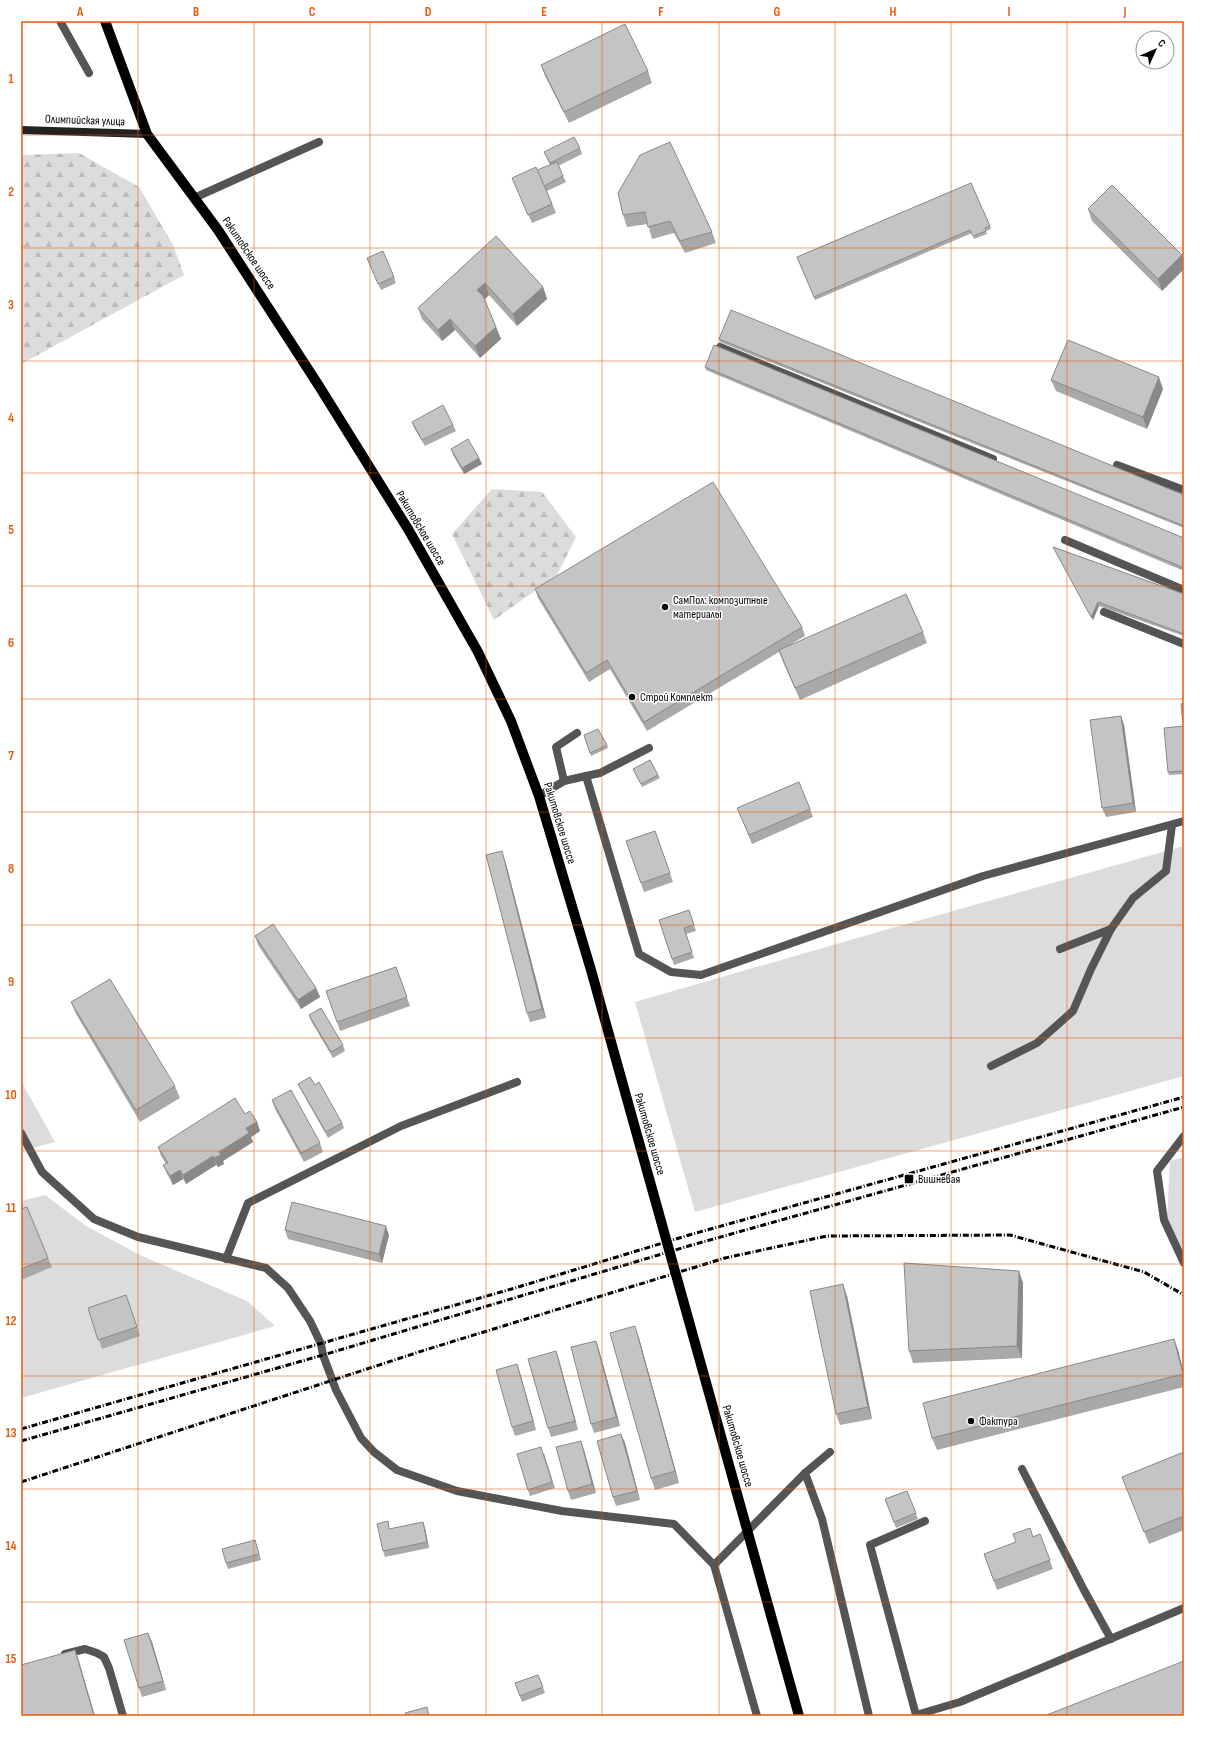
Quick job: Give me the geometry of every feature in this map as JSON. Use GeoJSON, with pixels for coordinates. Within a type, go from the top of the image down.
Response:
{"type":"FeatureCollection","features":[{"type":"Feature","properties":{"kind":"main road","name":"Ракитовское шоссе"},"geometry":{"type":"LineString","coordinates":[[107,22],[147,134],[218,230],[320,386],[408,529],[447,597],[478,652],[511,721],[539,796],[591,970],[799,1716]]}},
{"type":"Feature","properties":{"kind":"street"},"geometry":{"type":"LineString","coordinates":[[60,21],[89,73]]}},
{"type":"Feature","properties":{"kind":"street","name":"Олимпийская улица"},"geometry":{"type":"LineString","coordinates":[[21,130],[147,134]]}},
{"type":"Feature","properties":{"kind":"street"},"geometry":{"type":"LineString","coordinates":[[194,198],[319,142]]}},
{"type":"Feature","properties":{"kind":"street"},"geometry":{"type":"LineString","coordinates":[[720,347],[1000,462]]}},
{"type":"Feature","properties":{"kind":"street"},"geometry":{"type":"LineString","coordinates":[[1117,465],[1184,490]]}},
{"type":"Feature","properties":{"kind":"street"},"geometry":{"type":"LineString","coordinates":[[1065,540],[1184,590]]}},
{"type":"Feature","properties":{"kind":"street"},"geometry":{"type":"LineString","coordinates":[[1104,612],[1184,644]]}},
{"type":"Feature","properties":{"kind":"street"},"geometry":{"type":"LineString","coordinates":[[564,780],[556,747],[577,733]]}},
{"type":"Feature","properties":{"kind":"street"},"geometry":{"type":"LineString","coordinates":[[539,796],[564,780],[600,773],[649,748]]}},
{"type":"Feature","properties":{"kind":"street"},"geometry":{"type":"LineString","coordinates":[[586,776],[639,954],[671,972],[701,975],[983,876],[1184,821]]}},
{"type":"Feature","properties":{"kind":"street"},"geometry":{"type":"LineString","coordinates":[[991,1066],[1037,1043],[1073,1011],[1091,970],[1112,929],[1133,898],[1166,871],[1172,825]]}},
{"type":"Feature","properties":{"kind":"street"},"geometry":{"type":"LineString","coordinates":[[1060,949],[1112,929]]}},
{"type":"Feature","properties":{"kind":"street"},"geometry":{"type":"LineString","coordinates":[[226,1258],[248,1203],[401,1126],[517,1082]]}},
{"type":"Feature","properties":{"kind":"street"},"geometry":{"type":"LineString","coordinates":[[21,1133],[42,1172],[94,1218],[138,1237],[266,1268],[288,1288],[310,1321],[321,1344],[323,1355],[336,1390],[361,1438],[374,1452],[397,1470],[464,1493],[562,1511],[674,1524],[714,1564],[757,1716]]}},
{"type":"Feature","properties":{"kind":"street"},"geometry":{"type":"LineString","coordinates":[[1184,1136],[1157,1171],[1164,1220],[1184,1263]]}},
{"type":"Feature","properties":{"kind":"street"},"geometry":{"type":"LineString","coordinates":[[714,1564],[805,1473],[830,1452]]}},
{"type":"Feature","properties":{"kind":"street"},"geometry":{"type":"LineString","coordinates":[[1022,1469],[1084,1590],[1111,1638]]}},
{"type":"Feature","properties":{"kind":"street"},"geometry":{"type":"LineString","coordinates":[[805,1473],[822,1519],[869,1716]]}},
{"type":"Feature","properties":{"kind":"street"},"geometry":{"type":"LineString","coordinates":[[924,1521],[870,1545],[915,1716],[960,1702],[1184,1608]]}},
{"type":"Feature","properties":{"kind":"street"},"geometry":{"type":"LineString","coordinates":[[56,1657],[85,1649],[97,1653],[104,1658],[109,1668],[123,1716]]}},
{"type":"Feature","properties":{"kind":"green space"},"geometry":{"type":"Polygon","coordinates":[[[79,153],[139,187],[173,245],[184,275],[21,364],[21,155],[79,153]]]}},
{"type":"Feature","properties":{"kind":"green space"},"geometry":{"type":"Polygon","coordinates":[[[492,489],[542,492],[576,537],[557,575],[494,620],[452,534],[492,489]]]}},
{"type":"Feature","properties":{"kind":"green space"},"geometry":{"type":"Polygon","coordinates":[[[1184,846],[1184,1076],[695,1212],[635,1002],[1184,846]]]}},
{"type":"Feature","properties":{"kind":"green space"},"geometry":{"type":"Polygon","coordinates":[[[21,1081],[55,1142],[21,1151],[21,1081]]]}},
{"type":"Feature","properties":{"kind":"green space"},"geometry":{"type":"Polygon","coordinates":[[[1184,1157],[1184,1252],[1167,1220],[1170,1161],[1184,1157]]]}},
{"type":"Feature","properties":{"kind":"green space"},"geometry":{"type":"Polygon","coordinates":[[[45,1195],[86,1226],[140,1255],[247,1301],[275,1326],[21,1398],[21,1201],[45,1195]]]}},
{"type":"Feature","properties":{"kind":"building"},"geometry":{"type":"Polygon","coordinates":[[[625,24],[648,71],[564,112],[541,65],[625,24]]]}},
{"type":"Feature","properties":{"kind":"building"},"geometry":{"type":"Polygon","coordinates":[[[574,137],[580,148],[550,163],[544,152],[574,137]]]}},
{"type":"Feature","properties":{"kind":"building"},"geometry":{"type":"Polygon","coordinates":[[[670,142],[712,232],[680,241],[670,221],[648,227],[645,212],[623,215],[618,193],[640,155],[670,142]]]}},
{"type":"Feature","properties":{"kind":"building"},"geometry":{"type":"Polygon","coordinates":[[[557,162],[563,176],[544,186],[537,170],[557,162]]]}},
{"type":"Feature","properties":{"kind":"building"},"geometry":{"type":"Polygon","coordinates":[[[536,167],[552,204],[528,215],[512,178],[536,167]]]}},
{"type":"Feature","properties":{"kind":"building"},"geometry":{"type":"Polygon","coordinates":[[[971,183],[990,226],[985,228],[986,231],[973,236],[970,230],[814,297],[797,257],[971,183]]]}},
{"type":"Feature","properties":{"kind":"building"},"geometry":{"type":"Polygon","coordinates":[[[1112,185],[1182,255],[1158,279],[1088,209],[1112,185]]]}},
{"type":"Feature","properties":{"kind":"building"},"geometry":{"type":"Polygon","coordinates":[[[496,236],[543,287],[513,314],[485,283],[477,290],[483,296],[496,327],[475,346],[450,319],[438,330],[418,308],[496,236]]]}},
{"type":"Feature","properties":{"kind":"building"},"geometry":{"type":"Polygon","coordinates":[[[383,251],[394,277],[378,284],[367,258],[383,251]]]}},
{"type":"Feature","properties":{"kind":"building"},"geometry":{"type":"Polygon","coordinates":[[[731,310],[1184,495],[1184,526],[719,339],[731,310]]]}},
{"type":"Feature","properties":{"kind":"building"},"geometry":{"type":"Polygon","coordinates":[[[1068,340],[1159,377],[1143,417],[1051,380],[1068,340]]]}},
{"type":"Feature","properties":{"kind":"building"},"geometry":{"type":"Polygon","coordinates":[[[714,345],[1184,538],[1184,568],[705,367],[714,345]]]}},
{"type":"Feature","properties":{"kind":"building"},"geometry":{"type":"Polygon","coordinates":[[[443,405],[453,425],[422,440],[412,422],[443,405]]]}},
{"type":"Feature","properties":{"kind":"building"},"geometry":{"type":"Polygon","coordinates":[[[468,439],[479,458],[462,468],[451,449],[468,439]]]}},
{"type":"Feature","properties":{"kind":"building","name":"СамПол: композитные материалы"},"geometry":{"type":"Polygon","coordinates":[[[713,482],[802,627],[644,722],[607,660],[586,673],[535,589],[713,482]]]}},
{"type":"Feature","properties":{"kind":"building"},"geometry":{"type":"Polygon","coordinates":[[[1053,547],[1184,594],[1184,634],[1098,602],[1091,617],[1053,547]]]}},
{"type":"Feature","properties":{"kind":"building"},"geometry":{"type":"Polygon","coordinates":[[[906,594],[923,632],[795,688],[779,650],[906,594]]]}},
{"type":"Feature","properties":{"kind":"building"},"geometry":{"type":"Polygon","coordinates":[[[1184,703],[1184,723],[1183,723],[1181,704],[1184,703]]]}},
{"type":"Feature","properties":{"kind":"building"},"geometry":{"type":"Polygon","coordinates":[[[1121,716],[1133,803],[1102,808],[1090,720],[1121,716]]]}},
{"type":"Feature","properties":{"kind":"building"},"geometry":{"type":"Polygon","coordinates":[[[1184,726],[1184,771],[1168,772],[1164,728],[1184,726]]]}},
{"type":"Feature","properties":{"kind":"building"},"geometry":{"type":"Polygon","coordinates":[[[598,729],[607,745],[590,753],[584,735],[598,729]]]}},
{"type":"Feature","properties":{"kind":"building"},"geometry":{"type":"Polygon","coordinates":[[[650,760],[658,775],[641,784],[633,769],[650,760]]]}},
{"type":"Feature","properties":{"kind":"building"},"geometry":{"type":"Polygon","coordinates":[[[799,782],[810,809],[749,835],[737,808],[799,782]]]}},
{"type":"Feature","properties":{"kind":"building"},"geometry":{"type":"Polygon","coordinates":[[[655,831],[670,873],[641,883],[626,841],[655,831]]]}},
{"type":"Feature","properties":{"kind":"building"},"geometry":{"type":"Polygon","coordinates":[[[502,851],[542,1009],[527,1013],[486,855],[502,851]]]}},
{"type":"Feature","properties":{"kind":"building"},"geometry":{"type":"Polygon","coordinates":[[[689,910],[694,925],[684,928],[692,952],[672,959],[659,920],[689,910]]]}},
{"type":"Feature","properties":{"kind":"building"},"geometry":{"type":"Polygon","coordinates":[[[273,924],[316,988],[298,1000],[255,936],[273,924]]]}},
{"type":"Feature","properties":{"kind":"building"},"geometry":{"type":"Polygon","coordinates":[[[396,967],[407,997],[337,1022],[326,991],[396,967]]]}},
{"type":"Feature","properties":{"kind":"building"},"geometry":{"type":"Polygon","coordinates":[[[110,979],[175,1086],[136,1110],[71,1002],[110,979]]]}},
{"type":"Feature","properties":{"kind":"building"},"geometry":{"type":"Polygon","coordinates":[[[321,1008],[343,1045],[331,1052],[309,1015],[321,1008]]]}},
{"type":"Feature","properties":{"kind":"building"},"geometry":{"type":"Polygon","coordinates":[[[310,1077],[315,1085],[319,1082],[342,1123],[326,1132],[298,1084],[310,1077]]]}},
{"type":"Feature","properties":{"kind":"building"},"geometry":{"type":"Polygon","coordinates":[[[291,1090],[320,1143],[301,1153],[272,1100],[291,1090]]]}},
{"type":"Feature","properties":{"kind":"building"},"geometry":{"type":"Polygon","coordinates":[[[235,1098],[245,1114],[250,1111],[257,1122],[246,1128],[249,1133],[219,1152],[221,1155],[214,1158],[213,1156],[183,1175],[180,1170],[170,1176],[163,1165],[168,1163],[158,1147],[235,1098]]]}},
{"type":"Feature","properties":{"kind":"building"},"geometry":{"type":"Polygon","coordinates":[[[292,1202],[386,1226],[379,1254],[285,1230],[292,1202]]]}},
{"type":"Feature","properties":{"kind":"building"},"geometry":{"type":"Polygon","coordinates":[[[27,1207],[48,1258],[21,1269],[21,1209],[27,1207]]]}},
{"type":"Feature","properties":{"kind":"building"},"geometry":{"type":"Polygon","coordinates":[[[904,1263],[1019,1271],[1017,1346],[909,1351],[904,1263]]]}},
{"type":"Feature","properties":{"kind":"building"},"geometry":{"type":"Polygon","coordinates":[[[843,1284],[868,1407],[836,1414],[810,1291],[843,1284]]]}},
{"type":"Feature","properties":{"kind":"building"},"geometry":{"type":"Polygon","coordinates":[[[126,1295],[137,1327],[98,1340],[88,1308],[126,1295]]]}},
{"type":"Feature","properties":{"kind":"building"},"geometry":{"type":"Polygon","coordinates":[[[635,1326],[675,1471],[651,1478],[610,1333],[635,1326]]]}},
{"type":"Feature","properties":{"kind":"building"},"geometry":{"type":"Polygon","coordinates":[[[1174,1339],[1183,1374],[932,1438],[923,1403],[1174,1339]]]}},
{"type":"Feature","properties":{"kind":"building"},"geometry":{"type":"Polygon","coordinates":[[[596,1341],[616,1417],[591,1424],[571,1347],[596,1341]]]}},
{"type":"Feature","properties":{"kind":"building"},"geometry":{"type":"Polygon","coordinates":[[[556,1351],[575,1421],[548,1428],[528,1359],[556,1351]]]}},
{"type":"Feature","properties":{"kind":"building"},"geometry":{"type":"Polygon","coordinates":[[[517,1364],[533,1421],[512,1427],[496,1370],[517,1364]]]}},
{"type":"Feature","properties":{"kind":"building"},"geometry":{"type":"Polygon","coordinates":[[[621,1434],[637,1491],[613,1497],[597,1441],[621,1434]]]}},
{"type":"Feature","properties":{"kind":"building"},"geometry":{"type":"Polygon","coordinates":[[[581,1441],[592,1484],[568,1491],[556,1447],[581,1441]]]}},
{"type":"Feature","properties":{"kind":"building"},"geometry":{"type":"Polygon","coordinates":[[[541,1447],[552,1482],[528,1490],[517,1454],[541,1447]]]}},
{"type":"Feature","properties":{"kind":"building"},"geometry":{"type":"Polygon","coordinates":[[[1184,1452],[1184,1516],[1144,1532],[1122,1477],[1184,1452]]]}},
{"type":"Feature","properties":{"kind":"building"},"geometry":{"type":"Polygon","coordinates":[[[907,1491],[916,1513],[894,1522],[885,1499],[907,1491]]]}},
{"type":"Feature","properties":{"kind":"building"},"geometry":{"type":"Polygon","coordinates":[[[388,1521],[389,1529],[423,1522],[427,1542],[383,1551],[377,1524],[388,1521]]]}},
{"type":"Feature","properties":{"kind":"building"},"geometry":{"type":"Polygon","coordinates":[[[1030,1528],[1033,1537],[1040,1534],[1050,1560],[994,1581],[984,1554],[1016,1542],[1013,1534],[1030,1528]]]}},
{"type":"Feature","properties":{"kind":"building"},"geometry":{"type":"Polygon","coordinates":[[[255,1540],[259,1554],[226,1563],[222,1549],[255,1540]]]}},
{"type":"Feature","properties":{"kind":"building"},"geometry":{"type":"Polygon","coordinates":[[[148,1633],[163,1681],[139,1688],[124,1640],[148,1633]]]}},
{"type":"Feature","properties":{"kind":"building"},"geometry":{"type":"Polygon","coordinates":[[[75,1650],[94,1716],[21,1716],[21,1665],[75,1650]]]}},
{"type":"Feature","properties":{"kind":"building"},"geometry":{"type":"Polygon","coordinates":[[[1184,1661],[1184,1716],[1044,1716],[1184,1661]]]}},
{"type":"Feature","properties":{"kind":"building"},"geometry":{"type":"Polygon","coordinates":[[[538,1675],[543,1687],[520,1696],[515,1683],[538,1675]]]}},
{"type":"Feature","properties":{"kind":"building"},"geometry":{"type":"Polygon","coordinates":[[[427,1707],[429,1716],[406,1716],[405,1713],[427,1707]]]}},
{"type":"Feature","properties":{"kind":"railway"},"geometry":{"type":"LineString","coordinates":[[21,1429],[515,1288],[689,1235],[1184,1097]]}},
{"type":"Feature","properties":{"kind":"railway"},"geometry":{"type":"LineString","coordinates":[[21,1441],[323,1355],[692,1245],[1184,1107]]}},
{"type":"Feature","properties":{"kind":"railway"},"geometry":{"type":"LineString","coordinates":[[21,1482],[425,1350],[725,1258],[827,1236],[1010,1235],[1144,1272],[1184,1295]]}},
{"type":"Feature","properties":{"kind":"place","name":"СамПол: композитные материалы"},"geometry":{"type":"Point","coordinates":[665,607]}},
{"type":"Feature","properties":{"kind":"place","name":"Строй Комплект"},"geometry":{"type":"Point","coordinates":[632,697]}},
{"type":"Feature","properties":{"kind":"place","name":"Вишневая"},"geometry":{"type":"Point","coordinates":[909,1179]}},
{"type":"Feature","properties":{"kind":"place","name":"Фактура"},"geometry":{"type":"Point","coordinates":[971,1421]}}]}
